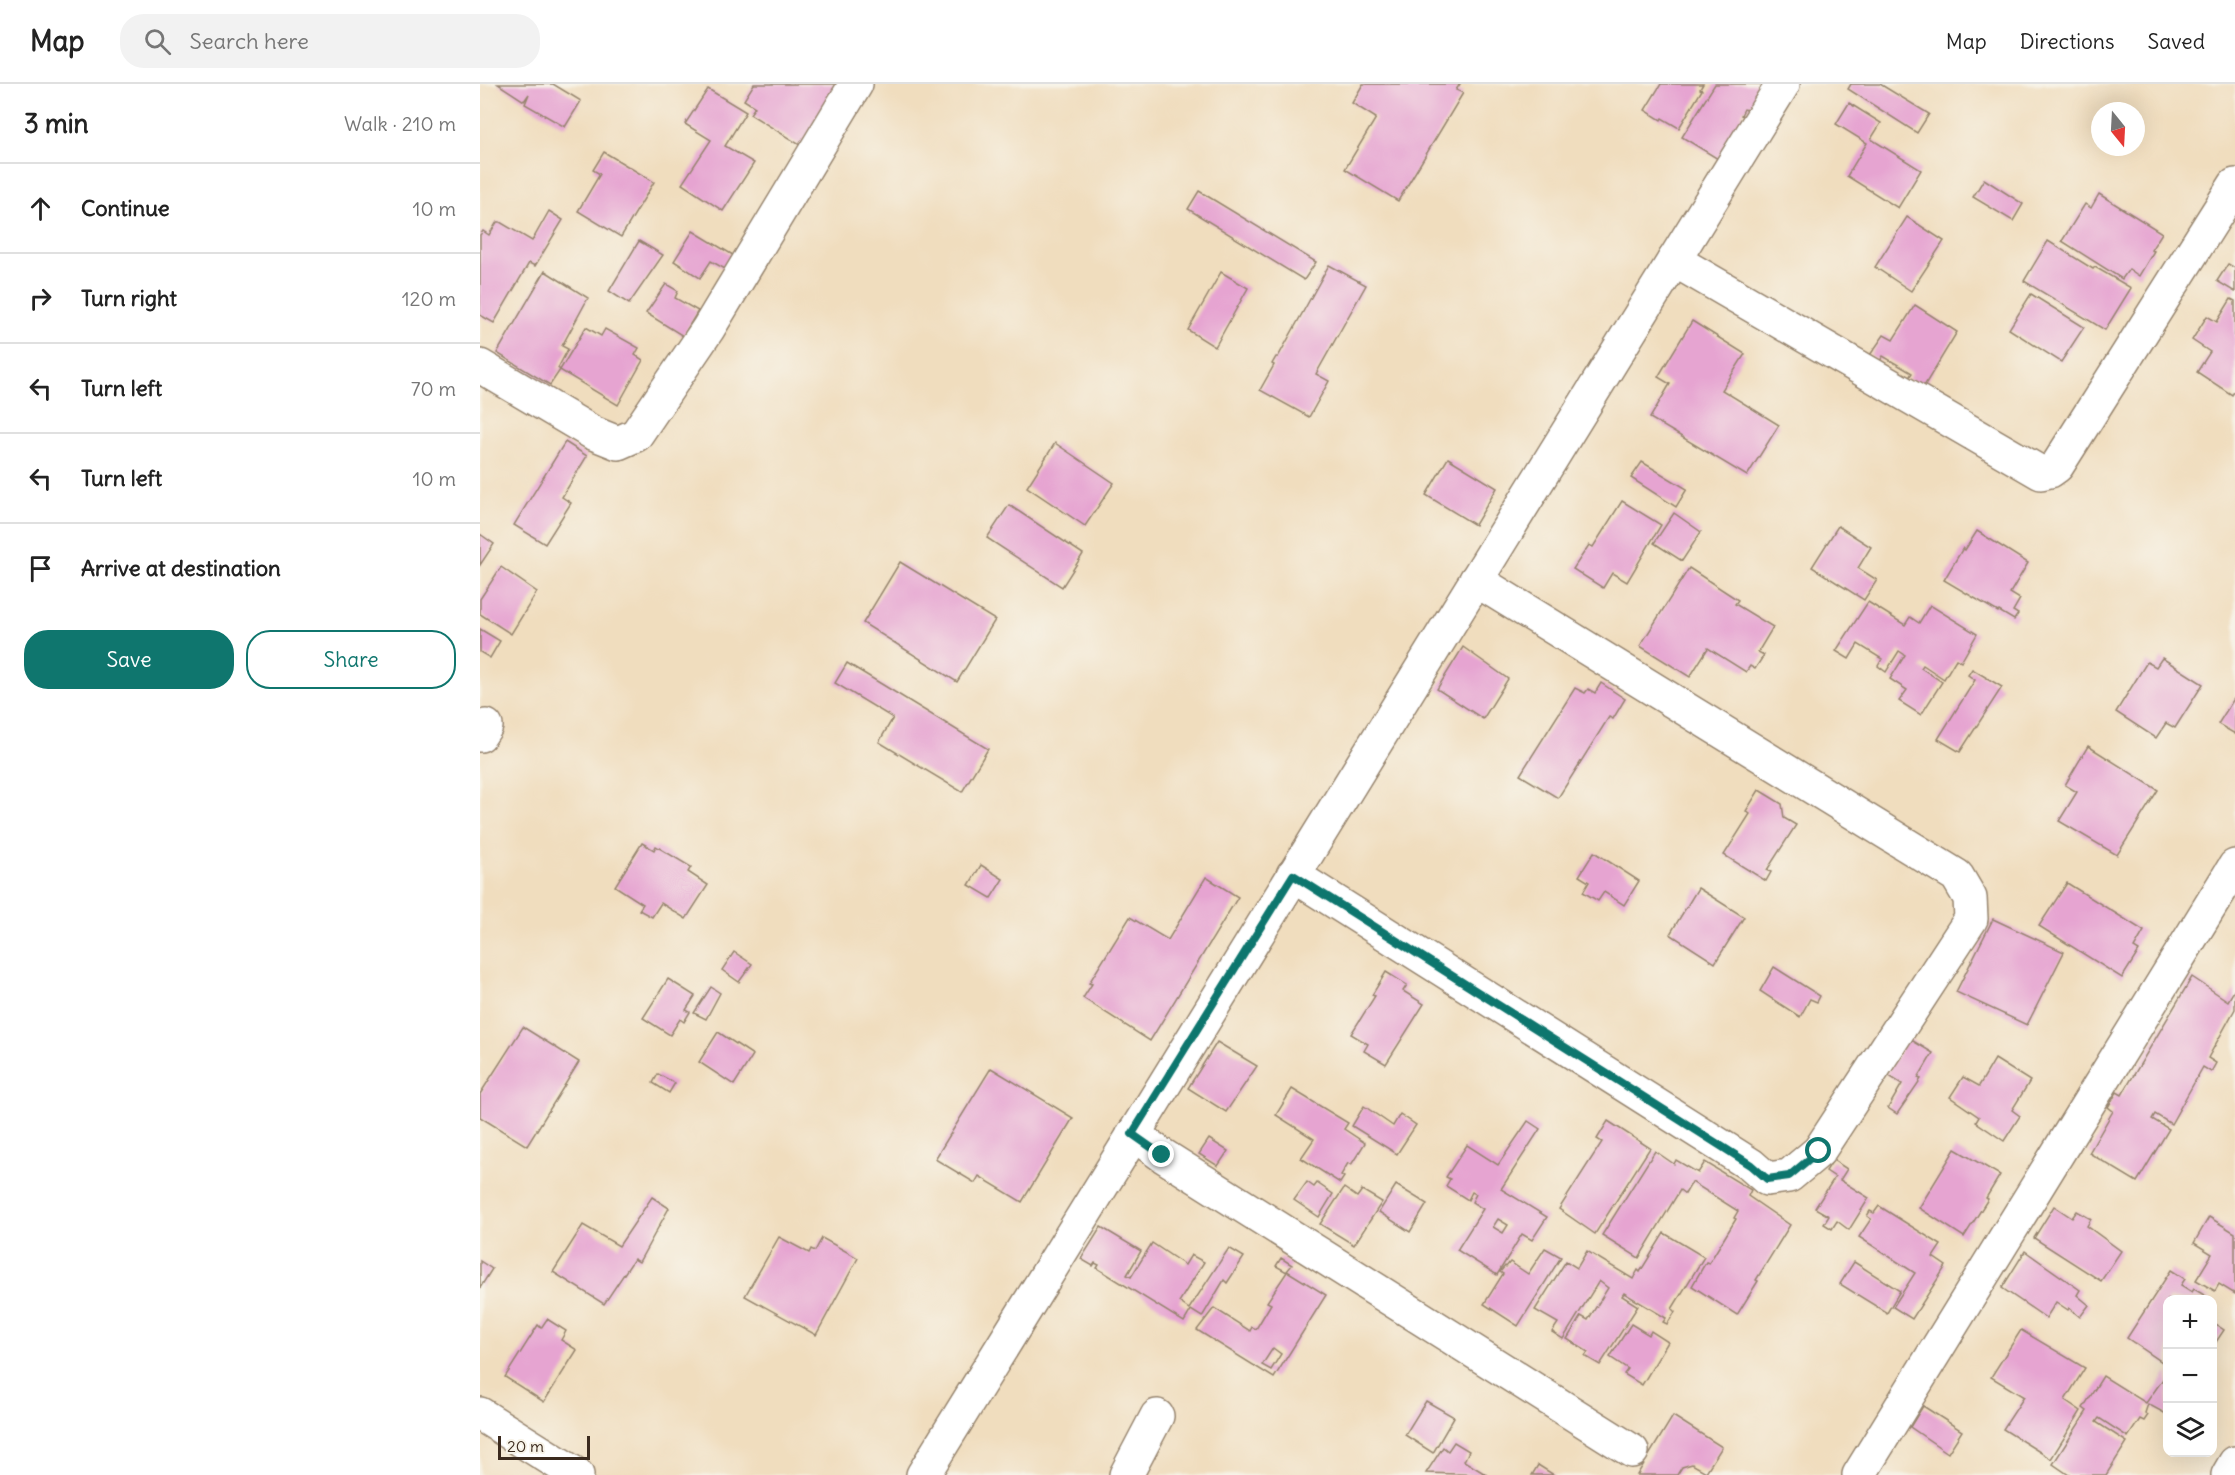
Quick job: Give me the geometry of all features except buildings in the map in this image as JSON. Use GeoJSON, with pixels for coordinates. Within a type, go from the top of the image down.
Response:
{"type":"FeatureCollection","features":[{"type":"Feature","properties":{"kind":"street"},"geometry":{"type":"LineString","coordinates":[[480,366],[593,434],[618,443],[636,435],[708,328],[856,84]]}},
{"type":"Feature","properties":{"kind":"street"},"geometry":{"type":"LineString","coordinates":[[923,1475],[1783,84]]}},
{"type":"Feature","properties":{"kind":"street"},"geometry":{"type":"LineString","coordinates":[[1674,260],[2041,473],[2057,466],[2235,185]]}},
{"type":"Feature","properties":{"kind":"street"},"geometry":{"type":"LineString","coordinates":[[1293,875],[1741,1159],[1767,1179],[1789,1176],[1819,1151],[1971,919],[1970,898],[1957,876],[1476,580]]}},
{"type":"Feature","properties":{"kind":"street"},"geometry":{"type":"LineString","coordinates":[[1859,1475],[2235,866]]}},
{"type":"Feature","properties":{"kind":"street"},"geometry":{"type":"LineString","coordinates":[[1132,1134],[1632,1451]]}},
{"type":"Feature","properties":{"kind":"street"},"geometry":{"type":"LineString","coordinates":[[480,1414],[577,1475]]}},
{"type":"Feature","properties":{"kind":"street"},"geometry":{"type":"LineString","coordinates":[[1126,1475],[1157,1416]]}},
{"type":"Feature","properties":{"kind":"street"},"geometry":{"type":"LineString","coordinates":[[2228,1475],[2235,1463]]}},
{"type":"Feature","properties":{"kind":"route"},"geometry":{"type":"LineString","coordinates":[[1162,1155],[1132,1134],[1293,875],[1751,1165],[1767,1179],[1789,1176],[1819,1151]]}}]}
